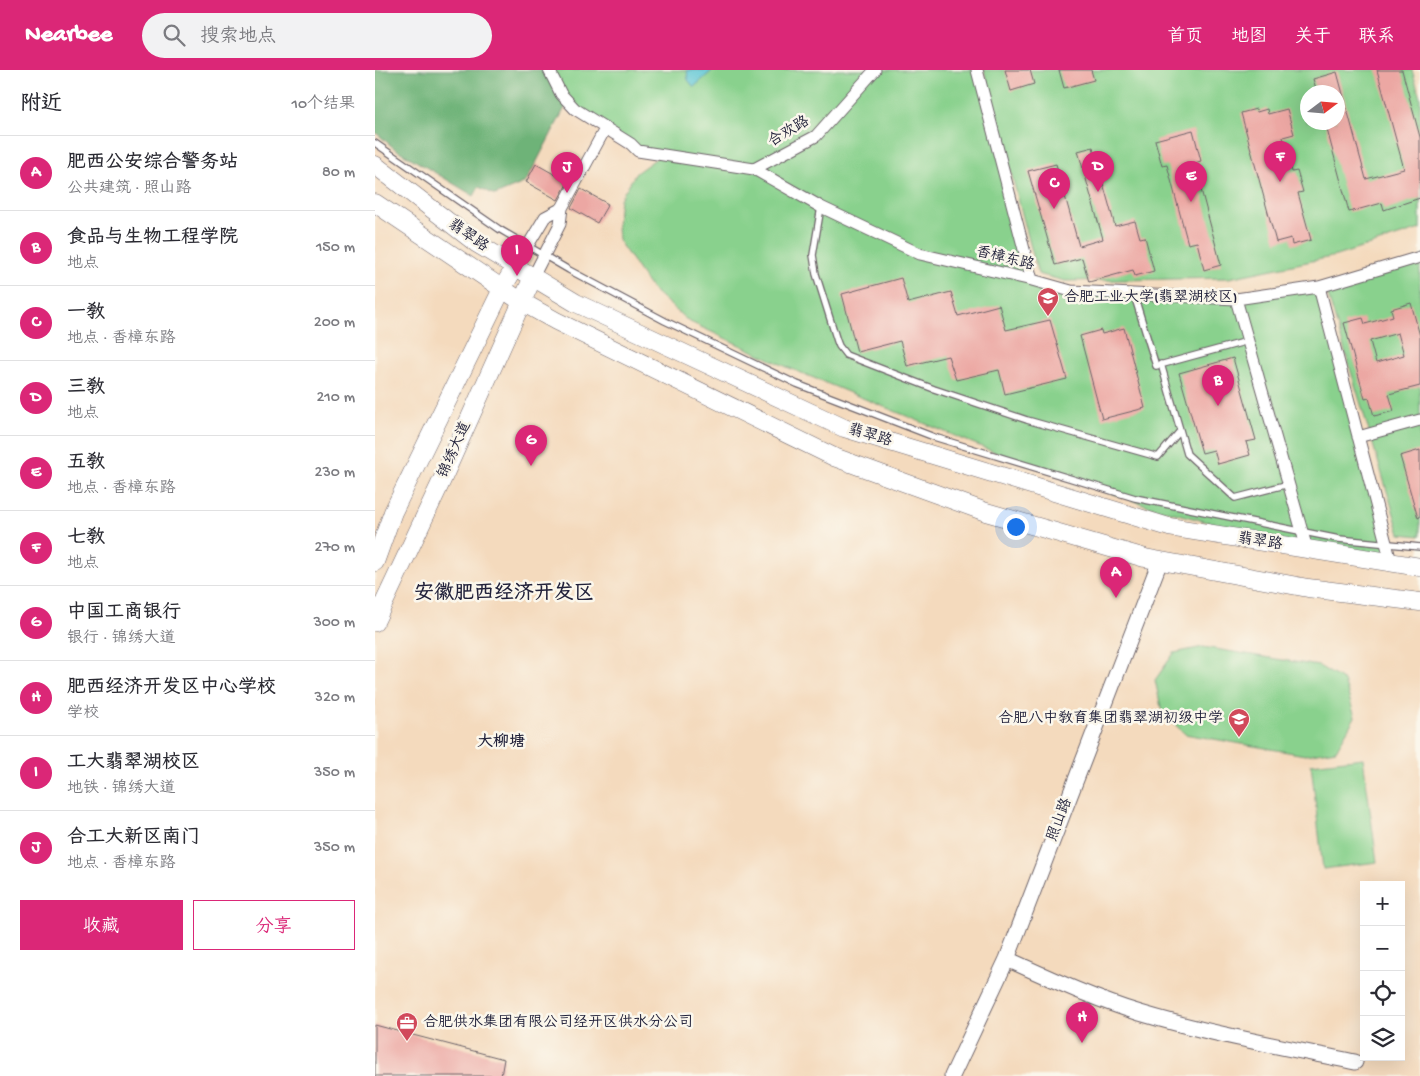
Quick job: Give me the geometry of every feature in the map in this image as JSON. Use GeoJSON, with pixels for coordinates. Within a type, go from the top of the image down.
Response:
{"type":"FeatureCollection","features":[{"type":"Feature","properties":{"kind":"main road","name":"翡翠路"},"geometry":{"type":"LineString","coordinates":[[375,165],[476,243],[576,303],[845,428],[1169,527],[1420,567]]}},
{"type":"Feature","properties":{"kind":"main road","name":"翡翠路"},"geometry":{"type":"LineString","coordinates":[[375,203],[502,289],[556,321],[834,457],[986,512],[1145,558],[1308,588],[1420,602]]}},
{"type":"Feature","properties":{"kind":"main road","name":"锦绣大道"},"geometry":{"type":"LineString","coordinates":[[375,562],[393,512],[502,289],[515,267]]}},
{"type":"Feature","properties":{"kind":"main road","name":"锦绣大道"},"geometry":{"type":"LineString","coordinates":[[375,622],[442,480],[533,277]]}},
{"type":"Feature","properties":{"kind":"street","name":"香樟东路"},"geometry":{"type":"LineString","coordinates":[[549,70],[561,94],[575,109],[631,144],[638,151],[754,170],[821,207],[920,254],[1071,291],[1236,299],[1319,287],[1420,257]]}},
{"type":"Feature","properties":{"kind":"street","name":"合欢路"},"geometry":{"type":"LineString","coordinates":[[754,170],[816,136],[875,70]]}},
{"type":"Feature","properties":{"kind":"street"},"geometry":{"type":"LineString","coordinates":[[977,70],[1032,280]]}},
{"type":"Feature","properties":{"kind":"street"},"geometry":{"type":"LineString","coordinates":[[533,277],[560,224],[562,208],[605,129]]}},
{"type":"Feature","properties":{"kind":"street"},"geometry":{"type":"LineString","coordinates":[[515,267],[545,217],[562,208]]}},
{"type":"Feature","properties":{"kind":"street"},"geometry":{"type":"LineString","coordinates":[[1319,287],[1391,562]]}},
{"type":"Feature","properties":{"kind":"street"},"geometry":{"type":"LineString","coordinates":[[1236,299],[1307,549]]}},
{"type":"Feature","properties":{"kind":"street"},"geometry":{"type":"LineString","coordinates":[[1357,437],[1420,420]]}},
{"type":"Feature","properties":{"kind":"street","name":"照山路"},"geometry":{"type":"LineString","coordinates":[[952,1076],[1007,959],[1160,561]]}},
{"type":"Feature","properties":{"kind":"street"},"geometry":{"type":"LineString","coordinates":[[1007,959],[1076,991],[1140,1013],[1211,1031],[1355,1062]]}},
{"type":"Feature","properties":{"kind":"lane"},"geometry":{"type":"LineString","coordinates":[[375,143],[528,246],[665,320],[797,384],[934,437],[1135,498],[1339,539],[1420,547]]}},
{"type":"Feature","properties":{"kind":"lane"},"geometry":{"type":"LineString","coordinates":[[821,207],[813,255],[816,274],[837,341],[846,355],[935,389],[1027,420],[1158,457],[1180,432]]}},
{"type":"Feature","properties":{"kind":"lane"},"geometry":{"type":"LineString","coordinates":[[1134,294],[1156,366],[1248,341]]}},
{"type":"Feature","properties":{"kind":"lane"},"geometry":{"type":"LineString","coordinates":[[1161,364],[1187,454],[1235,498],[1289,484]]}},
{"type":"Feature","properties":{"kind":"green space"},"geometry":{"type":"Polygon","coordinates":[[[375,70],[549,70],[568,102],[526,182],[495,195],[479,187],[474,196],[394,148],[375,132],[375,70]]]}},
{"type":"Feature","properties":{"kind":"green space"},"geometry":{"type":"Polygon","coordinates":[[[550,70],[977,70],[1032,280],[1071,291],[1237,300],[1319,287],[1391,562],[1307,549],[1152,507],[999,454],[787,367],[688,321],[651,288],[618,240],[617,226],[620,199],[636,173],[661,155],[631,144],[575,109],[550,70]]]}},
{"type":"Feature","properties":{"kind":"green space"},"geometry":{"type":"Polygon","coordinates":[[[984,70],[1412,70],[1420,97],[1420,229],[1336,256],[1229,278],[1065,281],[1038,274],[984,70]]]}},
{"type":"Feature","properties":{"kind":"green space"},"geometry":{"type":"Polygon","coordinates":[[[1420,263],[1420,536],[1400,534],[1327,292],[1420,263]]]}},
{"type":"Feature","properties":{"kind":"green space"},"geometry":{"type":"Polygon","coordinates":[[[1203,647],[1319,666],[1344,681],[1355,717],[1336,750],[1305,755],[1185,734],[1162,712],[1155,680],[1174,653],[1203,647]]]}},
{"type":"Feature","properties":{"kind":"green space"},"geometry":{"type":"Polygon","coordinates":[[[1363,758],[1377,862],[1323,869],[1311,764],[1363,758]]]}},
{"type":"Feature","properties":{"kind":"water"},"geometry":{"type":"Polygon","coordinates":[[[687,70],[713,70],[694,87],[688,80],[687,70]]]}},
{"type":"Feature","properties":{"kind":"building"},"geometry":{"type":"Polygon","coordinates":[[[1005,70],[1030,70],[1034,84],[1011,91],[1005,70]]]}},
{"type":"Feature","properties":{"kind":"building"},"geometry":{"type":"Polygon","coordinates":[[[1059,70],[1091,70],[1094,80],[1064,88],[1059,70]]]}},
{"type":"Feature","properties":{"kind":"building"},"geometry":{"type":"Polygon","coordinates":[[[1377,70],[1402,70],[1420,137],[1420,198],[1384,210],[1382,203],[1349,212],[1327,130],[1345,130],[1345,102],[1366,179],[1404,169],[1377,70]]]}},
{"type":"Feature","properties":{"kind":"building"},"geometry":{"type":"Polygon","coordinates":[[[1337,72],[1341,85],[1315,85],[1313,79],[1337,72]]]}},
{"type":"Feature","properties":{"kind":"building"},"geometry":{"type":"Polygon","coordinates":[[[1256,109],[1257,112],[1267,109],[1268,114],[1287,109],[1294,134],[1283,137],[1292,172],[1297,171],[1303,192],[1298,193],[1311,240],[1292,245],[1291,238],[1276,242],[1241,113],[1256,109]]]}},
{"type":"Feature","properties":{"kind":"building"},"geometry":{"type":"Polygon","coordinates":[[[1193,130],[1201,161],[1194,163],[1221,265],[1204,270],[1197,242],[1188,244],[1167,165],[1162,166],[1155,140],[1193,130]]]}},
{"type":"Feature","properties":{"kind":"building"},"geometry":{"type":"Polygon","coordinates":[[[1093,147],[1115,226],[1135,221],[1140,238],[1145,237],[1154,271],[1135,276],[1133,270],[1089,282],[1082,258],[1055,265],[1028,171],[1056,164],[1079,246],[1103,239],[1078,151],[1093,147]]]}},
{"type":"Feature","properties":{"kind":"building"},"geometry":{"type":"Polygon","coordinates":[[[536,164],[568,182],[558,200],[526,182],[536,164]]]}},
{"type":"Feature","properties":{"kind":"building"},"geometry":{"type":"Polygon","coordinates":[[[581,189],[608,204],[597,223],[571,208],[581,189]]]}},
{"type":"Feature","properties":{"kind":"building"},"geometry":{"type":"Polygon","coordinates":[[[901,278],[908,303],[951,292],[958,316],[999,305],[1006,330],[1050,320],[1067,379],[1005,394],[999,370],[956,380],[948,356],[907,366],[900,341],[857,352],[842,294],[901,278]]]}},
{"type":"Feature","properties":{"kind":"building"},"geometry":{"type":"Polygon","coordinates":[[[1411,303],[1420,336],[1420,386],[1389,394],[1394,411],[1374,416],[1369,398],[1365,399],[1344,323],[1363,318],[1365,324],[1393,316],[1391,309],[1411,303]],[[1398,333],[1370,341],[1376,363],[1404,355],[1398,333]]]}},
{"type":"Feature","properties":{"kind":"building"},"geometry":{"type":"Polygon","coordinates":[[[1124,328],[1145,408],[1102,419],[1080,336],[1101,330],[1102,334],[1124,328]]]}},
{"type":"Feature","properties":{"kind":"building"},"geometry":{"type":"Polygon","coordinates":[[[1233,358],[1256,440],[1246,442],[1250,455],[1218,464],[1214,450],[1202,453],[1179,373],[1233,358]]]}},
{"type":"Feature","properties":{"kind":"building"},"geometry":{"type":"Polygon","coordinates":[[[1420,450],[1420,517],[1418,518],[1400,456],[1420,450]]]}},
{"type":"Feature","properties":{"kind":"building","name":"合肥供水集团有限公司经开区供水分公司"},"geometry":{"type":"Polygon","coordinates":[[[375,1025],[504,1059],[501,1076],[375,1076],[375,1025]]]}},
{"type":"Feature","properties":{"kind":"place","name":"七教"},"geometry":{"type":"Point","coordinates":[1280,182]}},
{"type":"Feature","properties":{"kind":"place","name":"三教"},"geometry":{"type":"Point","coordinates":[1098,192]}},
{"type":"Feature","properties":{"kind":"place","name":"合工大新区南门"},"geometry":{"type":"Point","coordinates":[567,193]}},
{"type":"Feature","properties":{"kind":"place","name":"五教"},"geometry":{"type":"Point","coordinates":[1191,202]}},
{"type":"Feature","properties":{"kind":"place","name":"一教"},"geometry":{"type":"Point","coordinates":[1054,209]}},
{"type":"Feature","properties":{"kind":"place","name":"工大翡翠湖校区"},"geometry":{"type":"Point","coordinates":[517,276]}},
{"type":"Feature","properties":{"kind":"place","name":"合肥工业大学(翡翠湖校区)"},"geometry":{"type":"Point","coordinates":[1048,317]}},
{"type":"Feature","properties":{"kind":"place","name":"食品与生物工程学院"},"geometry":{"type":"Point","coordinates":[1218,406]}},
{"type":"Feature","properties":{"kind":"place","name":"中国工商银行"},"geometry":{"type":"Point","coordinates":[531,466]}},
{"type":"Feature","properties":{"kind":"place","name":"肥西公安综合警务站"},"geometry":{"type":"Point","coordinates":[1116,598]}},
{"type":"Feature","properties":{"kind":"place","name":"合肥八中教育集团翡翠湖初级中学"},"geometry":{"type":"Point","coordinates":[1239,738]}},
{"type":"Feature","properties":{"kind":"place","name":"合肥供水集团有限公司经开区供水分公司"},"geometry":{"type":"Point","coordinates":[407,1042]}},
{"type":"Feature","properties":{"kind":"place","name":"肥西经济开发区中心学校"},"geometry":{"type":"Point","coordinates":[1082,1043]}},
{"type":"Feature","properties":{"kind":"district","name":"安徽肥西经济开发区"},"geometry":{"type":"Point","coordinates":[504,594]}},
{"type":"Feature","properties":{"kind":"district","name":"大柳塘"},"geometry":{"type":"Point","coordinates":[501,743]}}]}
